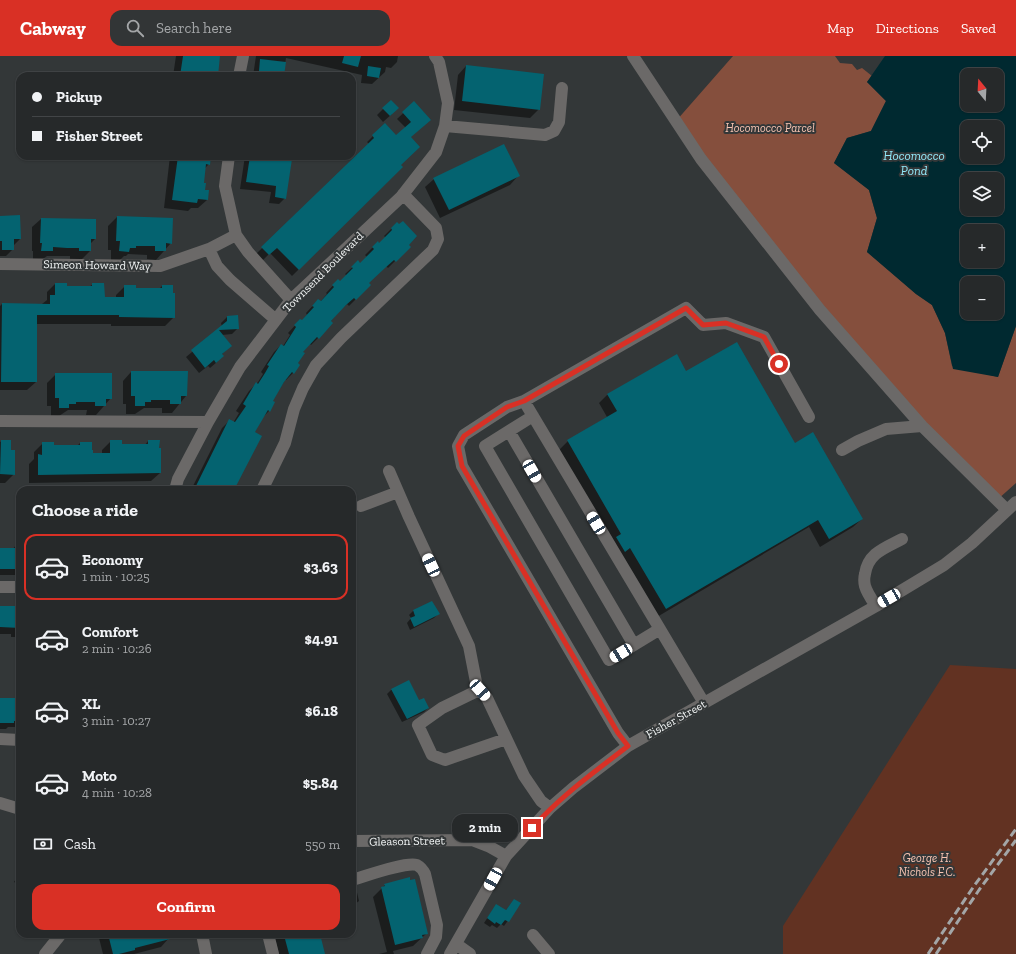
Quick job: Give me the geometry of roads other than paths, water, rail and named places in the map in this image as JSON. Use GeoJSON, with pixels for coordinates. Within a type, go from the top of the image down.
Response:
{"type":"FeatureCollection","features":[{"type":"Feature","properties":{"kind":"street"},"geometry":{"type":"LineString","coordinates":[[240,72],[243,56]]}},
{"type":"Feature","properties":{"kind":"street","name":"Townsend Boulevard"},"geometry":{"type":"LineString","coordinates":[[176,486],[178,479],[208,422],[240,367],[291,300],[403,194],[436,152],[445,126],[448,103],[439,62],[435,56]]}},
{"type":"Feature","properties":{"kind":"street"},"geometry":{"type":"LineString","coordinates":[[633,56],[701,159],[820,310],[922,426],[1012,506]]}},
{"type":"Feature","properties":{"kind":"street"},"geometry":{"type":"LineString","coordinates":[[445,126],[545,135],[554,131],[559,122],[562,88]]}},
{"type":"Feature","properties":{"kind":"street"},"geometry":{"type":"LineString","coordinates":[[228,160],[225,186],[236,235],[248,252],[291,300]]}},
{"type":"Feature","properties":{"kind":"street"},"geometry":{"type":"LineString","coordinates":[[264,486],[285,443],[294,409],[303,388],[316,365],[341,338],[433,250],[438,239],[436,228],[403,194]]}},
{"type":"Feature","properties":{"kind":"street","name":"Simeon Howard Way"},"geometry":{"type":"LineString","coordinates":[[0,264],[160,266],[208,249],[236,235]]}},
{"type":"Feature","properties":{"kind":"street"},"geometry":{"type":"LineString","coordinates":[[208,249],[217,266],[230,280],[276,320]]}},
{"type":"Feature","properties":{"kind":"street"},"geometry":{"type":"LineString","coordinates":[[628,746],[618,733],[462,466],[458,446],[464,436],[507,407],[524,401],[686,308],[703,325],[726,323],[764,337],[809,417]]}},
{"type":"Feature","properties":{"kind":"street"},"geometry":{"type":"LineString","coordinates":[[524,401],[704,704]]}},
{"type":"Feature","properties":{"kind":"street"},"geometry":{"type":"LineString","coordinates":[[533,416],[484,446],[609,660],[660,629]]}},
{"type":"Feature","properties":{"kind":"street"},"geometry":{"type":"LineString","coordinates":[[0,421],[208,422]]}},
{"type":"Feature","properties":{"kind":"street"},"geometry":{"type":"LineString","coordinates":[[842,450],[858,441],[886,429],[922,426]]}},
{"type":"Feature","properties":{"kind":"street"},"geometry":{"type":"LineString","coordinates":[[509,431],[634,645]]}},
{"type":"Feature","properties":{"kind":"street"},"geometry":{"type":"LineString","coordinates":[[390,471],[398,492],[469,646],[477,687],[487,698],[530,786],[541,801],[550,808]]}},
{"type":"Feature","properties":{"kind":"street"},"geometry":{"type":"LineString","coordinates":[[361,506],[398,492]]}},
{"type":"Feature","properties":{"kind":"street","name":"Fisher Street"},"geometry":{"type":"LineString","coordinates":[[453,949],[506,856],[550,808],[573,788],[628,746],[876,606],[944,565],[972,543],[1012,506]]}},
{"type":"Feature","properties":{"kind":"street"},"geometry":{"type":"LineString","coordinates":[[876,606],[865,587],[864,578],[866,567],[874,554],[902,539]]}},
{"type":"Feature","properties":{"kind":"street"},"geometry":{"type":"LineString","coordinates":[[0,587],[16,587]]}},
{"type":"Feature","properties":{"kind":"street"},"geometry":{"type":"LineString","coordinates":[[480,690],[442,708],[418,725],[432,754],[445,760],[506,738]]}},
{"type":"Feature","properties":{"kind":"street"},"geometry":{"type":"LineString","coordinates":[[0,739],[16,740]]}},
{"type":"Feature","properties":{"kind":"street"},"geometry":{"type":"LineString","coordinates":[[0,803],[16,808]]}},
{"type":"Feature","properties":{"kind":"street","name":"Gleason Street"},"geometry":{"type":"LineString","coordinates":[[356,841],[472,840],[490,847],[506,856]]}},
{"type":"Feature","properties":{"kind":"street"},"geometry":{"type":"LineString","coordinates":[[356,879],[405,865],[415,864],[421,867],[425,874],[437,925],[436,937],[427,954]]}},
{"type":"Feature","properties":{"kind":"street"},"geometry":{"type":"LineString","coordinates":[[533,935],[549,954]]}},
{"type":"Feature","properties":{"kind":"street"},"geometry":{"type":"LineString","coordinates":[[45,954],[58,938]]}},
{"type":"Feature","properties":{"kind":"street"},"geometry":{"type":"LineString","coordinates":[[58,938],[58,954]]}},
{"type":"Feature","properties":{"kind":"street"},"geometry":{"type":"LineString","coordinates":[[203,938],[206,954]]}},
{"type":"Feature","properties":{"kind":"street"},"geometry":{"type":"LineString","coordinates":[[269,938],[273,954]]}},
{"type":"Feature","properties":{"kind":"street"},"geometry":{"type":"LineString","coordinates":[[453,949],[470,954]]}},
{"type":"Feature","properties":{"kind":"water","name":"Hocomocco Pond"},"geometry":{"type":"Polygon","coordinates":[[[885,56],[1016,56],[1016,326],[998,377],[953,369],[945,333],[932,305],[916,294],[867,252],[877,218],[869,190],[834,163],[847,138],[871,131],[886,101],[867,82],[885,56]]]}},
{"type":"Feature","properties":{"kind":"railway"},"geometry":{"type":"LineString","coordinates":[[928,954],[974,886],[1016,829]]}},
{"type":"Feature","properties":{"kind":"railway"},"geometry":{"type":"LineString","coordinates":[[936,954],[979,890],[1016,840]]}},
{"type":"Feature","properties":{"kind":"park label","name":"Hocomocco Parcel"},"geometry":{"type":"Point","coordinates":[770,128]}},
{"type":"Feature","properties":{"kind":"park label","name":"George H. Nichols F.C."},"geometry":{"type":"Point","coordinates":[927,865]}}]}
